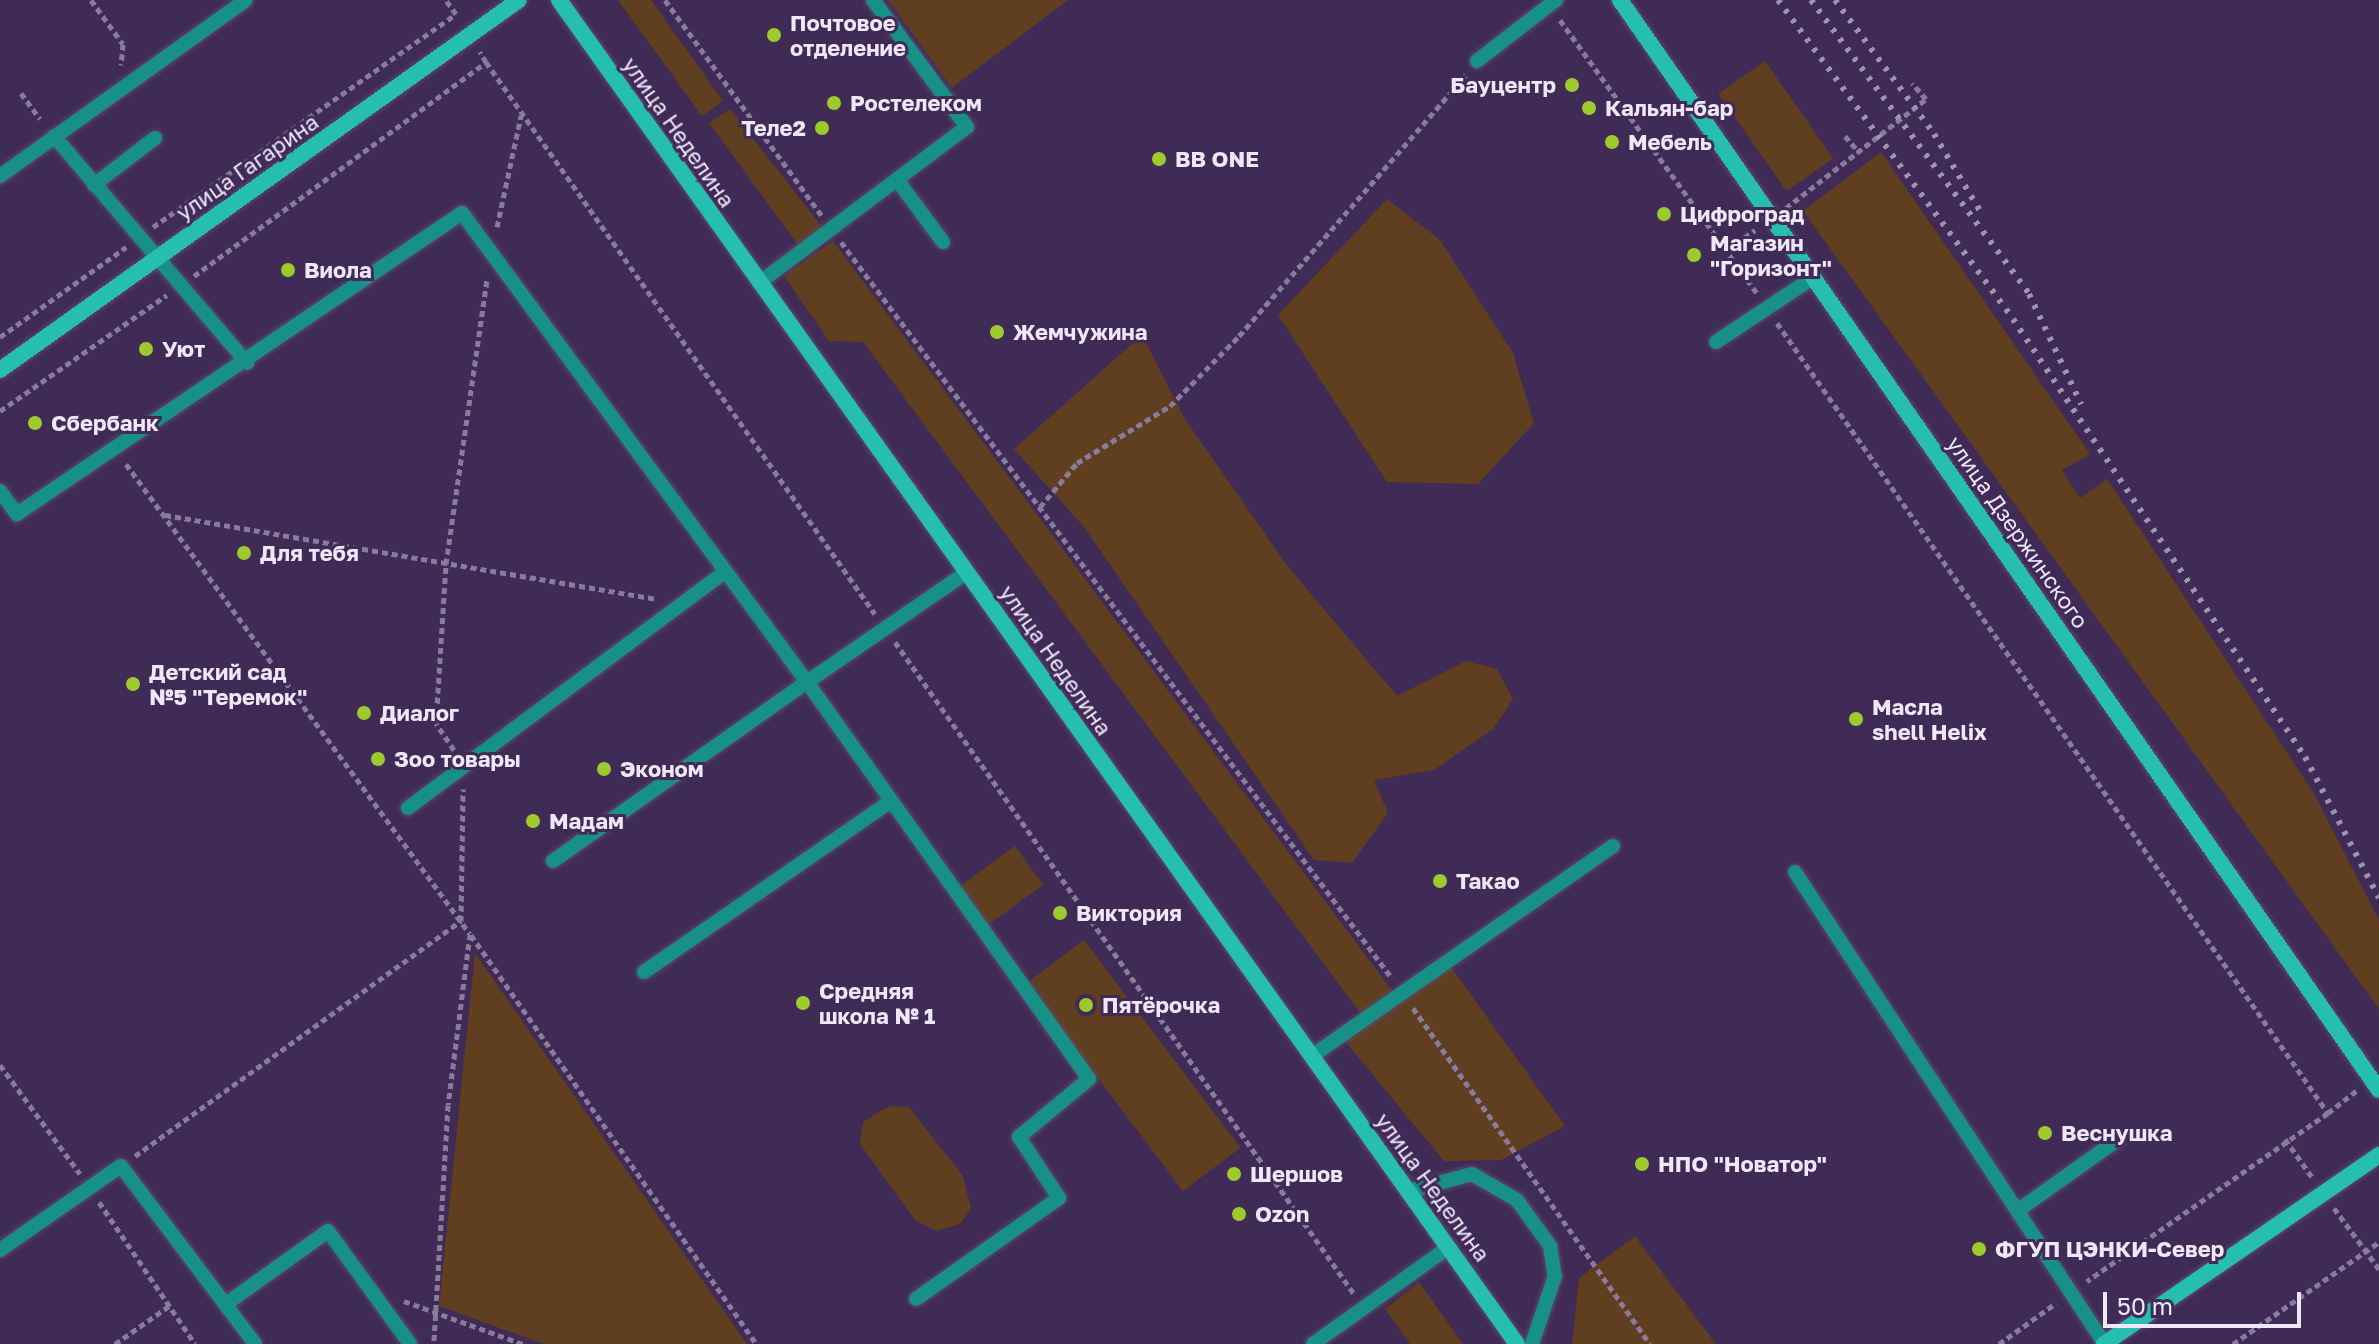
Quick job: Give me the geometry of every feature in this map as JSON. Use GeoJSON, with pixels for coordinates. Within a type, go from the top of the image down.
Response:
{"type":"FeatureCollection","features":[{"type":"Feature","properties":{"kind":"street","name":"улица Гагарина"},"geometry":{"type":"LineString","coordinates":[[0,370],[519,0]]}},
{"type":"Feature","properties":{"kind":"street","name":"улица Неделина"},"geometry":{"type":"LineString","coordinates":[[559,0],[1517,1344]]}},
{"type":"Feature","properties":{"kind":"street","name":"улица Дзержинского"},"geometry":{"type":"LineString","coordinates":[[1620,0],[1776,216],[1814,277],[2379,1090]]}},
{"type":"Feature","properties":{"kind":"street"},"geometry":{"type":"LineString","coordinates":[[2104,1344],[2379,1155]]}},
{"type":"Feature","properties":{"kind":"lane"},"geometry":{"type":"LineString","coordinates":[[0,176],[246,0]]}},
{"type":"Feature","properties":{"kind":"lane"},"geometry":{"type":"LineString","coordinates":[[759,283],[967,127],[873,0]]}},
{"type":"Feature","properties":{"kind":"lane"},"geometry":{"type":"LineString","coordinates":[[1477,61],[1552,3]]}},
{"type":"Feature","properties":{"kind":"lane"},"geometry":{"type":"LineString","coordinates":[[54,136],[135,240],[181,285],[247,363]]}},
{"type":"Feature","properties":{"kind":"lane"},"geometry":{"type":"LineString","coordinates":[[94,185],[155,138]]}},
{"type":"Feature","properties":{"kind":"lane"},"geometry":{"type":"LineString","coordinates":[[898,181],[943,242]]}},
{"type":"Feature","properties":{"kind":"lane"},"geometry":{"type":"LineString","coordinates":[[0,491],[17,514],[247,363],[462,213],[807,682],[1089,1079],[1019,1137],[1059,1198],[916,1299]]}},
{"type":"Feature","properties":{"kind":"lane"},"geometry":{"type":"LineString","coordinates":[[1716,342],[1814,277]]}},
{"type":"Feature","properties":{"kind":"lane"},"geometry":{"type":"LineString","coordinates":[[408,808],[725,572]]}},
{"type":"Feature","properties":{"kind":"lane"},"geometry":{"type":"LineString","coordinates":[[553,861],[967,572]]}},
{"type":"Feature","properties":{"kind":"lane"},"geometry":{"type":"LineString","coordinates":[[644,972],[891,801]]}},
{"type":"Feature","properties":{"kind":"lane"},"geometry":{"type":"LineString","coordinates":[[1312,1056],[1613,846]]}},
{"type":"Feature","properties":{"kind":"lane"},"geometry":{"type":"LineString","coordinates":[[1795,872],[2074,1290],[2104,1344]]}},
{"type":"Feature","properties":{"kind":"lane"},"geometry":{"type":"LineString","coordinates":[[2020,1209],[2120,1138]]}},
{"type":"Feature","properties":{"kind":"lane"},"geometry":{"type":"LineString","coordinates":[[0,1250],[121,1166],[255,1344]]}},
{"type":"Feature","properties":{"kind":"lane"},"geometry":{"type":"LineString","coordinates":[[1410,1191],[1472,1174],[1517,1200],[1531,1217],[1550,1246],[1555,1276],[1532,1344]]}},
{"type":"Feature","properties":{"kind":"lane"},"geometry":{"type":"LineString","coordinates":[[226,1304],[328,1231],[410,1344]]}},
{"type":"Feature","properties":{"kind":"lane"},"geometry":{"type":"LineString","coordinates":[[1313,1344],[1449,1247]]}},
{"type":"Feature","properties":{"kind":"path"},"geometry":{"type":"LineString","coordinates":[[91,0],[123,44],[119,90]]}},
{"type":"Feature","properties":{"kind":"path"},"geometry":{"type":"LineString","coordinates":[[446,0],[522,115],[1364,1308]]}},
{"type":"Feature","properties":{"kind":"path"},"geometry":{"type":"LineString","coordinates":[[665,0],[832,231],[1402,991],[1650,1344]]}},
{"type":"Feature","properties":{"kind":"path"},"geometry":{"type":"LineString","coordinates":[[1552,3],[1728,249],[2328,1113],[1999,1344]]}},
{"type":"Feature","properties":{"kind":"path"},"geometry":{"type":"LineString","coordinates":[[0,337],[456,14]]}},
{"type":"Feature","properties":{"kind":"path"},"geometry":{"type":"LineString","coordinates":[[1040,507],[1077,463],[1170,406],[1239,336],[1477,61]]}},
{"type":"Feature","properties":{"kind":"path"},"geometry":{"type":"LineString","coordinates":[[0,411],[181,285],[486,62]]}},
{"type":"Feature","properties":{"kind":"path"},"geometry":{"type":"LineString","coordinates":[[1728,249],[1776,216],[1926,99],[1912,83]]}},
{"type":"Feature","properties":{"kind":"path"},"geometry":{"type":"LineString","coordinates":[[21,93],[40,119]]}},
{"type":"Feature","properties":{"kind":"path"},"geometry":{"type":"LineString","coordinates":[[461,921],[464,766],[436,723],[446,564],[491,252],[522,115]]}},
{"type":"Feature","properties":{"kind":"path"},"geometry":{"type":"LineString","coordinates":[[1845,136],[1859,152]]}},
{"type":"Feature","properties":{"kind":"path"},"geometry":{"type":"LineString","coordinates":[[115,448],[461,921],[756,1344]]}},
{"type":"Feature","properties":{"kind":"path"},"geometry":{"type":"LineString","coordinates":[[164,515],[682,603]]}},
{"type":"Feature","properties":{"kind":"path"},"geometry":{"type":"LineString","coordinates":[[121,1166],[461,921]]}},
{"type":"Feature","properties":{"kind":"path"},"geometry":{"type":"LineString","coordinates":[[434,1344],[431,1310],[470,934]]}},
{"type":"Feature","properties":{"kind":"path"},"geometry":{"type":"LineString","coordinates":[[2233,1344],[2379,1242]]}},
{"type":"Feature","properties":{"kind":"path"},"geometry":{"type":"LineString","coordinates":[[370,1289],[523,1344]]}},
{"type":"Feature","properties":{"kind":"path"},"geometry":{"type":"LineString","coordinates":[[115,1344],[169,1306],[195,1344]]}},
{"type":"Feature","properties":{"kind":"shaded area"},"geometry":{"type":"Polygon","coordinates":[[[618,0],[651,0],[723,101],[702,116],[618,0]]]}},
{"type":"Feature","properties":{"kind":"shaded area"},"geometry":{"type":"Polygon","coordinates":[[[888,0],[1068,0],[952,88],[888,0]]]}},
{"type":"Feature","properties":{"kind":"shaded area"},"geometry":{"type":"Polygon","coordinates":[[[1765,61],[1833,158],[1787,191],[1718,94],[1765,61]]]}},
{"type":"Feature","properties":{"kind":"shaded area"},"geometry":{"type":"Polygon","coordinates":[[[730,109],[825,231],[801,249],[709,123],[730,109]]]}},
{"type":"Feature","properties":{"kind":"shaded area"},"geometry":{"type":"Polygon","coordinates":[[[1881,152],[2090,454],[2062,470],[2080,498],[2107,479],[2313,792],[2379,920],[2379,1009],[1803,211],[1881,152]]]}},
{"type":"Feature","properties":{"kind":"shaded area"},"geometry":{"type":"Polygon","coordinates":[[[1387,199],[1440,240],[1513,353],[1534,423],[1478,484],[1387,482],[1278,315],[1387,199]]]}},
{"type":"Feature","properties":{"kind":"shaded area"},"geometry":{"type":"Polygon","coordinates":[[[833,241],[1392,991],[1361,1014],[863,342],[829,341],[784,276],[833,241]]]}},
{"type":"Feature","properties":{"kind":"shaded area"},"geometry":{"type":"Polygon","coordinates":[[[1142,335],[1185,419],[1286,564],[1397,696],[1466,661],[1497,669],[1513,699],[1493,729],[1434,770],[1374,780],[1388,813],[1352,863],[1314,860],[1084,527],[1014,449],[1142,335]]]}},
{"type":"Feature","properties":{"kind":"shaded area"},"geometry":{"type":"Polygon","coordinates":[[[1015,846],[1043,885],[988,925],[960,886],[1015,846]]]}},
{"type":"Feature","properties":{"kind":"shaded area"},"geometry":{"type":"Polygon","coordinates":[[[1084,940],[1240,1148],[1183,1191],[1026,983],[1084,940]]]}},
{"type":"Feature","properties":{"kind":"shaded area"},"geometry":{"type":"Polygon","coordinates":[[[475,953],[747,1344],[544,1344],[439,1306],[475,953]]]}},
{"type":"Feature","properties":{"kind":"shaded area"},"geometry":{"type":"Polygon","coordinates":[[[1451,967],[1565,1126],[1501,1160],[1444,1161],[1344,1040],[1451,967]]]}},
{"type":"Feature","properties":{"kind":"shaded area"},"geometry":{"type":"Polygon","coordinates":[[[889,1106],[909,1107],[963,1176],[971,1209],[960,1224],[936,1231],[915,1220],[860,1144],[863,1122],[889,1106]]]}},
{"type":"Feature","properties":{"kind":"shaded area"},"geometry":{"type":"Polygon","coordinates":[[[1635,1236],[1716,1344],[1572,1344],[1579,1278],[1635,1236]]]}},
{"type":"Feature","properties":{"kind":"shaded area"},"geometry":{"type":"Polygon","coordinates":[[[1419,1282],[1463,1344],[1410,1344],[1385,1309],[1419,1282]]]}},
{"type":"Feature","properties":{"kind":"railway"},"geometry":{"type":"LineString","coordinates":[[1778,0],[2013,319],[2305,757],[2379,898]]}},
{"type":"Feature","properties":{"kind":"railway"},"geometry":{"type":"LineString","coordinates":[[1811,0],[2029,294],[2081,404]]}},
{"type":"Feature","properties":{"kind":"railway"},"geometry":{"type":"LineString","coordinates":[[1835,0],[1934,134],[1980,211]]}},
{"type":"Feature","properties":{"kind":"place","name":"Почтовое отделение"},"geometry":{"type":"Point","coordinates":[774,35]}},
{"type":"Feature","properties":{"kind":"place","name":"Бауцентр"},"geometry":{"type":"Point","coordinates":[1572,85]}},
{"type":"Feature","properties":{"kind":"place","name":"Ростелеком"},"geometry":{"type":"Point","coordinates":[834,103]}},
{"type":"Feature","properties":{"kind":"place","name":"Кальян-бар"},"geometry":{"type":"Point","coordinates":[1589,108]}},
{"type":"Feature","properties":{"kind":"place","name":"Теле2"},"geometry":{"type":"Point","coordinates":[822,128]}},
{"type":"Feature","properties":{"kind":"place","name":"Мебель"},"geometry":{"type":"Point","coordinates":[1612,142]}},
{"type":"Feature","properties":{"kind":"place","name":"BB ONE"},"geometry":{"type":"Point","coordinates":[1159,159]}},
{"type":"Feature","properties":{"kind":"place","name":"Цифроград"},"geometry":{"type":"Point","coordinates":[1664,214]}},
{"type":"Feature","properties":{"kind":"place","name":"Магазин \"Горизонт\""},"geometry":{"type":"Point","coordinates":[1694,255]}},
{"type":"Feature","properties":{"kind":"place","name":"Виола"},"geometry":{"type":"Point","coordinates":[288,270]}},
{"type":"Feature","properties":{"kind":"place","name":"Жемчужина"},"geometry":{"type":"Point","coordinates":[997,332]}},
{"type":"Feature","properties":{"kind":"place","name":"Уют"},"geometry":{"type":"Point","coordinates":[146,349]}},
{"type":"Feature","properties":{"kind":"place","name":"Сбербанк"},"geometry":{"type":"Point","coordinates":[35,423]}},
{"type":"Feature","properties":{"kind":"place","name":"Для тебя"},"geometry":{"type":"Point","coordinates":[244,553]}},
{"type":"Feature","properties":{"kind":"place","name":"Детский сад №5 \"Теремок\""},"geometry":{"type":"Point","coordinates":[133,684]}},
{"type":"Feature","properties":{"kind":"place","name":"Диалог"},"geometry":{"type":"Point","coordinates":[364,713]}},
{"type":"Feature","properties":{"kind":"place","name":"Масла shell Helix"},"geometry":{"type":"Point","coordinates":[1856,719]}},
{"type":"Feature","properties":{"kind":"place","name":"Зоо товары"},"geometry":{"type":"Point","coordinates":[378,759]}},
{"type":"Feature","properties":{"kind":"place","name":"Эконом"},"geometry":{"type":"Point","coordinates":[604,769]}},
{"type":"Feature","properties":{"kind":"place","name":"Мадам"},"geometry":{"type":"Point","coordinates":[533,821]}},
{"type":"Feature","properties":{"kind":"place","name":"Такао"},"geometry":{"type":"Point","coordinates":[1440,881]}},
{"type":"Feature","properties":{"kind":"place","name":"Виктория"},"geometry":{"type":"Point","coordinates":[1060,913]}},
{"type":"Feature","properties":{"kind":"place","name":"Средняя школа № 1"},"geometry":{"type":"Point","coordinates":[803,1003]}},
{"type":"Feature","properties":{"kind":"place","name":"Пятёрочка"},"geometry":{"type":"Point","coordinates":[1086,1005]}},
{"type":"Feature","properties":{"kind":"place","name":"Веснушка"},"geometry":{"type":"Point","coordinates":[2045,1133]}},
{"type":"Feature","properties":{"kind":"place","name":"НПО \"Новатор\""},"geometry":{"type":"Point","coordinates":[1642,1164]}},
{"type":"Feature","properties":{"kind":"place","name":"Шершов"},"geometry":{"type":"Point","coordinates":[1234,1174]}},
{"type":"Feature","properties":{"kind":"place","name":"Ozon"},"geometry":{"type":"Point","coordinates":[1239,1214]}},
{"type":"Feature","properties":{"kind":"place","name":"ФГУП ЦЭНКИ-Север"},"geometry":{"type":"Point","coordinates":[1979,1249]}}]}
